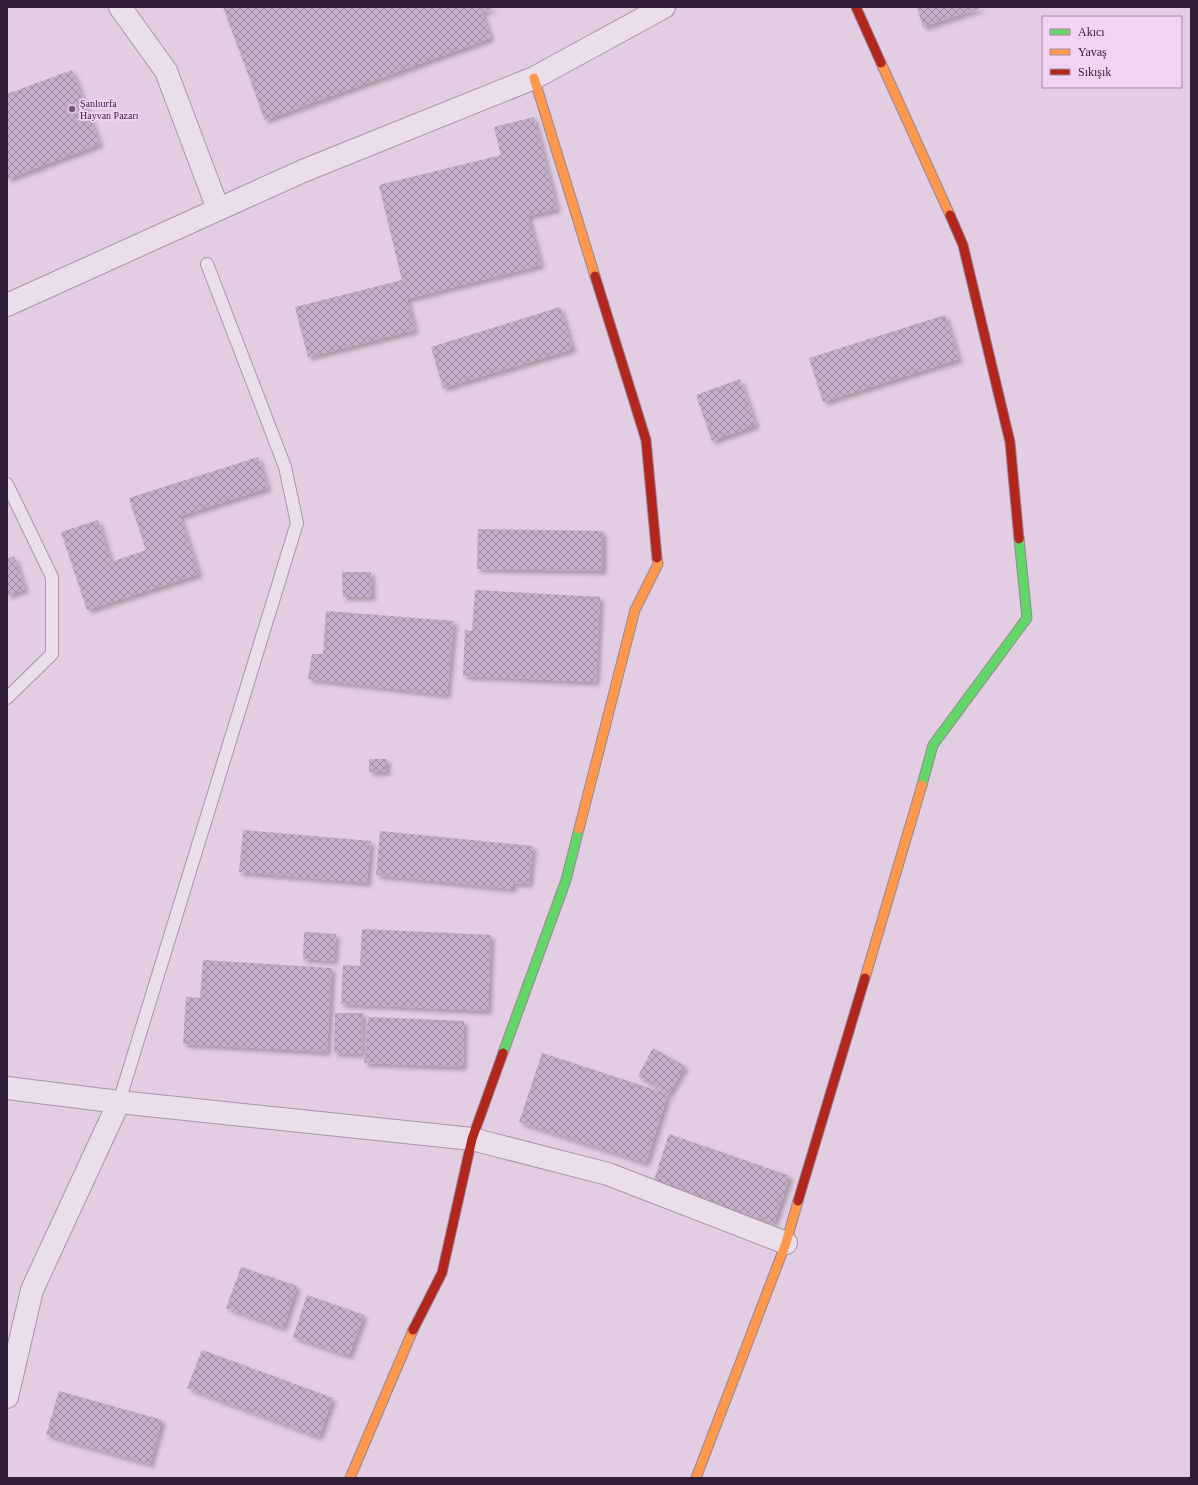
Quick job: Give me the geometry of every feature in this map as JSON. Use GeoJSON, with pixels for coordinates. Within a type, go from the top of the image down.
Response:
{"type":"FeatureCollection","features":[{"type":"Feature","properties":{"kind":"street"},"geometry":{"type":"LineString","coordinates":[[120,7],[166,71],[218,209]]}},
{"type":"Feature","properties":{"kind":"street"},"geometry":{"type":"LineString","coordinates":[[7,305],[303,171],[534,78],[664,7]]}},
{"type":"Feature","properties":{"kind":"street"},"geometry":{"type":"LineString","coordinates":[[696,1478],[786,1243],[918,802],[933,745],[1026,618],[1010,442],[964,245],[856,7]]}},
{"type":"Feature","properties":{"kind":"street"},"geometry":{"type":"LineString","coordinates":[[350,1478],[416,1322],[442,1273],[472,1139],[566,880],[635,610],[658,564],[646,440],[534,78]]}},
{"type":"Feature","properties":{"kind":"street"},"geometry":{"type":"LineString","coordinates":[[7,1088],[119,1102],[472,1139],[608,1174],[786,1243]]}},
{"type":"Feature","properties":{"kind":"street"},"geometry":{"type":"LineString","coordinates":[[7,1397],[32,1290],[119,1102]]}},
{"type":"Feature","properties":{"kind":"lane"},"geometry":{"type":"LineString","coordinates":[[119,1102],[297,523],[285,467],[207,264]]}},
{"type":"Feature","properties":{"kind":"lane"},"geometry":{"type":"LineString","coordinates":[[7,484],[52,577],[52,654],[7,698]]}},
{"type":"Feature","properties":{"kind":"building"},"geometry":{"type":"Polygon","coordinates":[[[223,7],[496,7],[482,12],[491,38],[265,120],[223,7]]]}},
{"type":"Feature","properties":{"kind":"building"},"geometry":{"type":"Polygon","coordinates":[[[917,7],[984,7],[923,27],[917,7]]]}},
{"type":"Feature","properties":{"kind":"building"},"geometry":{"type":"Polygon","coordinates":[[[72,70],[100,144],[7,179],[7,94],[72,70]]]}},
{"type":"Feature","properties":{"kind":"building"},"geometry":{"type":"Polygon","coordinates":[[[534,117],[557,209],[528,216],[541,265],[407,299],[415,330],[308,357],[295,307],[402,280],[379,185],[501,155],[494,127],[534,117]]]}},
{"type":"Feature","properties":{"kind":"building"},"geometry":{"type":"Polygon","coordinates":[[[560,307],[573,349],[443,388],[431,347],[560,307]]]}},
{"type":"Feature","properties":{"kind":"building"},"geometry":{"type":"Polygon","coordinates":[[[945,315],[959,359],[823,402],[809,358],[945,315]]]}},
{"type":"Feature","properties":{"kind":"building"},"geometry":{"type":"Polygon","coordinates":[[[740,379],[756,425],[712,441],[696,395],[740,379]]]}},
{"type":"Feature","properties":{"kind":"building"},"geometry":{"type":"Polygon","coordinates":[[[258,457],[268,488],[180,516],[199,574],[87,610],[61,532],[98,520],[111,562],[146,550],[129,498],[258,457]]]}},
{"type":"Feature","properties":{"kind":"building"},"geometry":{"type":"Polygon","coordinates":[[[478,529],[603,531],[603,571],[477,569],[478,529]]]}},
{"type":"Feature","properties":{"kind":"building"},"geometry":{"type":"Polygon","coordinates":[[[14,556],[25,589],[7,596],[7,559],[14,556]]]}},
{"type":"Feature","properties":{"kind":"building"},"geometry":{"type":"Polygon","coordinates":[[[342,572],[371,572],[372,597],[343,597],[342,572]]]}},
{"type":"Feature","properties":{"kind":"building"},"geometry":{"type":"Polygon","coordinates":[[[475,590],[600,597],[596,682],[463,676],[465,630],[472,631],[475,590]]]}},
{"type":"Feature","properties":{"kind":"building"},"geometry":{"type":"Polygon","coordinates":[[[326,611],[454,621],[447,695],[308,679],[312,654],[323,654],[326,611]]]}},
{"type":"Feature","properties":{"kind":"building"},"geometry":{"type":"Polygon","coordinates":[[[369,759],[387,759],[387,772],[369,772],[369,759]]]}},
{"type":"Feature","properties":{"kind":"building"},"geometry":{"type":"Polygon","coordinates":[[[243,830],[371,841],[367,883],[239,872],[243,830]]]}},
{"type":"Feature","properties":{"kind":"building"},"geometry":{"type":"Polygon","coordinates":[[[380,831],[533,846],[529,884],[513,883],[513,889],[376,875],[380,831]]]}},
{"type":"Feature","properties":{"kind":"building"},"geometry":{"type":"Polygon","coordinates":[[[362,929],[491,935],[488,1011],[341,1004],[343,965],[360,966],[362,929]]]}},
{"type":"Feature","properties":{"kind":"building"},"geometry":{"type":"Polygon","coordinates":[[[304,932],[336,934],[334,961],[303,959],[304,932]]]}},
{"type":"Feature","properties":{"kind":"building"},"geometry":{"type":"Polygon","coordinates":[[[203,960],[332,968],[327,1052],[183,1044],[186,997],[200,998],[203,960]]]}},
{"type":"Feature","properties":{"kind":"building"},"geometry":{"type":"Polygon","coordinates":[[[335,1013],[363,1013],[362,1054],[334,1053],[335,1013]]]}},
{"type":"Feature","properties":{"kind":"building"},"geometry":{"type":"Polygon","coordinates":[[[368,1017],[464,1021],[463,1067],[364,1063],[368,1017]]]}},
{"type":"Feature","properties":{"kind":"building"},"geometry":{"type":"Polygon","coordinates":[[[653,1048],[685,1066],[669,1094],[638,1076],[653,1048]]]}},
{"type":"Feature","properties":{"kind":"building"},"geometry":{"type":"Polygon","coordinates":[[[542,1053],[668,1094],[646,1163],[519,1122],[542,1053]]]}},
{"type":"Feature","properties":{"kind":"building"},"geometry":{"type":"Polygon","coordinates":[[[669,1134],[790,1176],[774,1223],[653,1183],[669,1134]]]}},
{"type":"Feature","properties":{"kind":"building"},"geometry":{"type":"Polygon","coordinates":[[[241,1267],[297,1286],[283,1328],[226,1308],[241,1267]]]}},
{"type":"Feature","properties":{"kind":"building"},"geometry":{"type":"Polygon","coordinates":[[[307,1295],[364,1315],[349,1356],[293,1337],[307,1295]]]}},
{"type":"Feature","properties":{"kind":"building"},"geometry":{"type":"Polygon","coordinates":[[[202,1350],[333,1398],[319,1437],[187,1388],[202,1350]]]}},
{"type":"Feature","properties":{"kind":"building"},"geometry":{"type":"Polygon","coordinates":[[[59,1391],[162,1420],[150,1464],[46,1435],[59,1391]]]}},
{"type":"Feature","properties":{"kind":"traffic: fast"},"geometry":{"type":"LineString","coordinates":[[922,785],[933,745],[1027,618],[1019,539]]}},
{"type":"Feature","properties":{"kind":"traffic: fast"},"geometry":{"type":"LineString","coordinates":[[503,1053],[566,880],[579,829]]}},
{"type":"Feature","properties":{"kind":"traffic: slow"},"geometry":{"type":"LineString","coordinates":[[881,63],[950,215]]}},
{"type":"Feature","properties":{"kind":"traffic: slow"},"geometry":{"type":"LineString","coordinates":[[534,78],[595,276]]}},
{"type":"Feature","properties":{"kind":"traffic: slow"},"geometry":{"type":"LineString","coordinates":[[579,829],[635,610],[658,564],[657,558]]}},
{"type":"Feature","properties":{"kind":"traffic: slow"},"geometry":{"type":"LineString","coordinates":[[865,978],[922,785]]}},
{"type":"Feature","properties":{"kind":"traffic: slow"},"geometry":{"type":"LineString","coordinates":[[696,1478],[786,1243],[798,1201]]}},
{"type":"Feature","properties":{"kind":"traffic: slow"},"geometry":{"type":"LineString","coordinates":[[350,1478],[413,1330]]}},
{"type":"Feature","properties":{"kind":"traffic: jam"},"geometry":{"type":"LineString","coordinates":[[856,7],[881,63]]}},
{"type":"Feature","properties":{"kind":"traffic: jam"},"geometry":{"type":"LineString","coordinates":[[950,215],[963,245],[1010,442],[1019,539]]}},
{"type":"Feature","properties":{"kind":"traffic: jam"},"geometry":{"type":"LineString","coordinates":[[595,276],[646,440],[657,558]]}},
{"type":"Feature","properties":{"kind":"traffic: jam"},"geometry":{"type":"LineString","coordinates":[[798,1201],[865,978]]}},
{"type":"Feature","properties":{"kind":"traffic: jam"},"geometry":{"type":"LineString","coordinates":[[413,1330],[442,1273],[472,1139],[503,1053]]}},
{"type":"Feature","properties":{"kind":"place","name":"Şanlıurfa Hayvan Pazarı"},"geometry":{"type":"Point","coordinates":[72,109]}}]}
